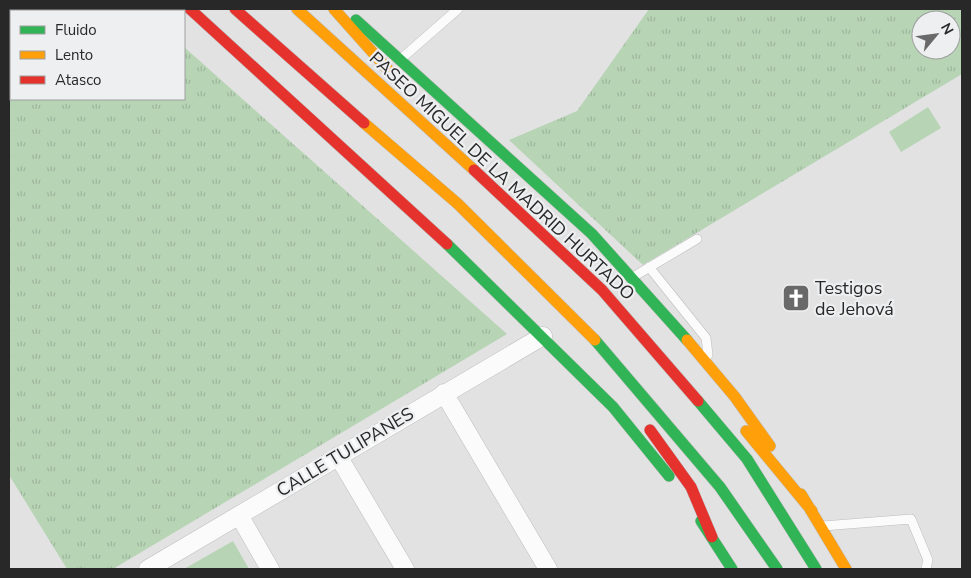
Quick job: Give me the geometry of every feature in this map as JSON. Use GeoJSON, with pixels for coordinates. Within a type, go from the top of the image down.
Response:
{"type":"FeatureCollection","features":[{"type":"Feature","properties":{"kind":"main road"},"geometry":{"type":"LineString","coordinates":[[190,9],[420,218],[543,336],[613,407],[677,486],[732,569]]}},
{"type":"Feature","properties":{"kind":"main road","name":"PASEO MIGUEL DE LA MADRID HURTADO"},"geometry":{"type":"LineString","coordinates":[[297,9],[440,138],[602,290],[747,459],[816,569]]}},
{"type":"Feature","properties":{"kind":"main road"},"geometry":{"type":"LineString","coordinates":[[334,9],[401,87],[440,138]]}},
{"type":"Feature","properties":{"kind":"main road"},"geometry":{"type":"LineString","coordinates":[[342,9],[401,59],[592,234],[633,277],[734,397],[782,463],[846,569]]}},
{"type":"Feature","properties":{"kind":"main road"},"geometry":{"type":"LineString","coordinates":[[230,11],[285,55],[458,204],[534,282],[600,345],[720,487],[777,569]]}},
{"type":"Feature","properties":{"kind":"main road"},"geometry":{"type":"LineString","coordinates":[[534,282],[580,342]]}},
{"type":"Feature","properties":{"kind":"main road"},"geometry":{"type":"LineString","coordinates":[[654,350],[703,388]]}},
{"type":"Feature","properties":{"kind":"main road"},"geometry":{"type":"LineString","coordinates":[[736,421],[750,434],[812,511]]}},
{"type":"Feature","properties":{"kind":"main road"},"geometry":{"type":"LineString","coordinates":[[644,422],[691,487],[712,537]]}},
{"type":"Feature","properties":{"kind":"street","name":"CALLE TULIPANES"},"geometry":{"type":"LineString","coordinates":[[148,569],[543,336]]}},
{"type":"Feature","properties":{"kind":"street"},"geometry":{"type":"LineString","coordinates":[[444,393],[548,569]]}},
{"type":"Feature","properties":{"kind":"street"},"geometry":{"type":"LineString","coordinates":[[338,456],[405,569]]}},
{"type":"Feature","properties":{"kind":"street"},"geometry":{"type":"LineString","coordinates":[[239,515],[270,569]]}},
{"type":"Feature","properties":{"kind":"lane"},"geometry":{"type":"LineString","coordinates":[[401,59],[458,9]]}},
{"type":"Feature","properties":{"kind":"lane"},"geometry":{"type":"LineString","coordinates":[[633,277],[697,239]]}},
{"type":"Feature","properties":{"kind":"lane"},"geometry":{"type":"LineString","coordinates":[[649,267],[706,338],[708,365]]}},
{"type":"Feature","properties":{"kind":"lane"},"geometry":{"type":"LineString","coordinates":[[820,526],[911,519],[928,560],[926,569]]}},
{"type":"Feature","properties":{"kind":"green space"},"geometry":{"type":"Polygon","coordinates":[[[9,9],[142,10],[10,10],[10,100],[185,100],[185,48],[507,334],[113,569],[67,569],[9,475],[9,9]]]}},
{"type":"Feature","properties":{"kind":"green space"},"geometry":{"type":"Polygon","coordinates":[[[649,9],[962,9],[962,74],[643,265],[509,140],[577,111],[649,9]]]}},
{"type":"Feature","properties":{"kind":"green space"},"geometry":{"type":"Polygon","coordinates":[[[928,107],[941,128],[901,152],[889,132],[928,107]]]}},
{"type":"Feature","properties":{"kind":"green space"},"geometry":{"type":"Polygon","coordinates":[[[233,541],[249,569],[184,569],[233,541]]]}},
{"type":"Feature","properties":{"kind":"traffic: fast"},"geometry":{"type":"LineString","coordinates":[[356,20],[592,234],[687,340]]}},
{"type":"Feature","properties":{"kind":"traffic: fast"},"geometry":{"type":"LineString","coordinates":[[447,244],[613,407],[669,476]]}},
{"type":"Feature","properties":{"kind":"traffic: fast"},"geometry":{"type":"LineString","coordinates":[[595,340],[720,487],[777,569]]}},
{"type":"Feature","properties":{"kind":"traffic: fast"},"geometry":{"type":"LineString","coordinates":[[698,401],[747,459],[816,569]]}},
{"type":"Feature","properties":{"kind":"traffic: fast"},"geometry":{"type":"LineString","coordinates":[[701,521],[732,569]]}},
{"type":"Feature","properties":{"kind":"traffic: slow"},"geometry":{"type":"LineString","coordinates":[[297,9],[474,170]]}},
{"type":"Feature","properties":{"kind":"traffic: slow"},"geometry":{"type":"LineString","coordinates":[[334,9],[391,73]]}},
{"type":"Feature","properties":{"kind":"traffic: slow"},"geometry":{"type":"LineString","coordinates":[[364,123],[458,204],[595,340]]}},
{"type":"Feature","properties":{"kind":"traffic: slow"},"geometry":{"type":"LineString","coordinates":[[687,340],[735,397],[770,446]]}},
{"type":"Feature","properties":{"kind":"traffic: slow"},"geometry":{"type":"LineString","coordinates":[[746,431],[812,511]]}},
{"type":"Feature","properties":{"kind":"traffic: slow"},"geometry":{"type":"LineString","coordinates":[[801,494],[846,569]]}},
{"type":"Feature","properties":{"kind":"traffic: jam"},"geometry":{"type":"LineString","coordinates":[[190,9],[447,244]]}},
{"type":"Feature","properties":{"kind":"traffic: jam"},"geometry":{"type":"LineString","coordinates":[[235,9],[364,123]]}},
{"type":"Feature","properties":{"kind":"traffic: jam"},"geometry":{"type":"LineString","coordinates":[[474,170],[602,290],[698,401]]}},
{"type":"Feature","properties":{"kind":"traffic: jam"},"geometry":{"type":"LineString","coordinates":[[650,430],[691,487],[712,537]]}},
{"type":"Feature","properties":{"kind":"place","name":"Testigos de Jehová"},"geometry":{"type":"Point","coordinates":[796,298]}}]}
